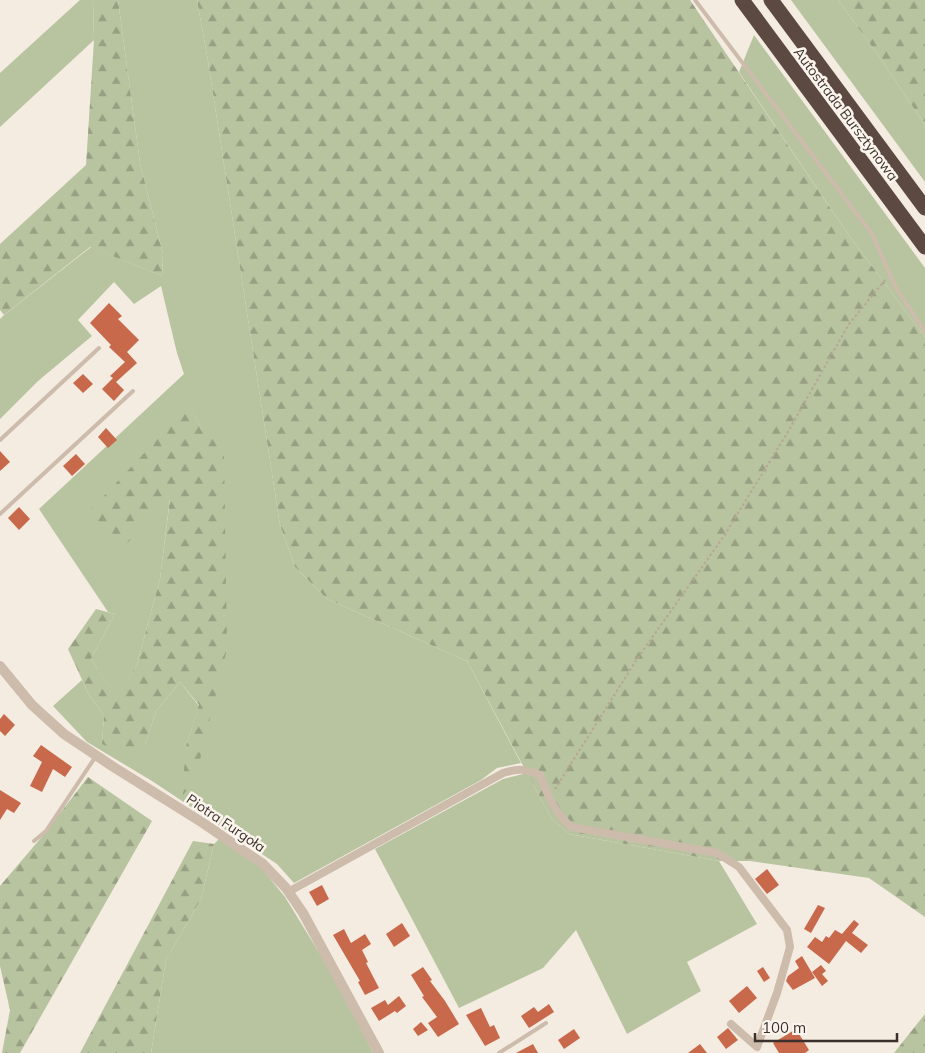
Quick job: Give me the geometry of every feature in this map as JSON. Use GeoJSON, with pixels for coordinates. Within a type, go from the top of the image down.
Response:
{"type":"FeatureCollection","features":[{"type":"Feature","properties":{"kind":"highway","name":"Autostrada Bursztynowa"},"geometry":{"type":"LineString","coordinates":[[742,0],[925,247]]}},
{"type":"Feature","properties":{"kind":"highway","name":"Autostrada Bursztynowa"},"geometry":{"type":"LineString","coordinates":[[771,0],[925,208]]}},
{"type":"Feature","properties":{"kind":"street","name":"Piotra Furgoła"},"geometry":{"type":"LineString","coordinates":[[0,666],[32,705],[64,734],[203,823],[262,864],[288,892],[303,913],[379,1053]]}},
{"type":"Feature","properties":{"kind":"street"},"geometry":{"type":"LineString","coordinates":[[288,892],[503,773],[518,768],[531,771],[540,775],[549,798],[559,816],[570,827],[717,853],[739,867],[787,930],[790,946],[777,993],[757,1047],[731,1024]]}},
{"type":"Feature","properties":{"kind":"lane"},"geometry":{"type":"LineString","coordinates":[[695,0],[872,234],[896,288],[925,332]]}},
{"type":"Feature","properties":{"kind":"lane"},"geometry":{"type":"LineString","coordinates":[[0,440],[99,348]]}},
{"type":"Feature","properties":{"kind":"lane"},"geometry":{"type":"LineString","coordinates":[[0,514],[133,391]]}},
{"type":"Feature","properties":{"kind":"lane"},"geometry":{"type":"LineString","coordinates":[[34,841],[46,831],[96,756]]}},
{"type":"Feature","properties":{"kind":"lane"},"geometry":{"type":"LineString","coordinates":[[498,1053],[546,1022]]}},
{"type":"Feature","properties":{"kind":"path"},"geometry":{"type":"LineString","coordinates":[[549,798],[637,659],[724,536],[789,430],[849,324],[890,274]]}},
{"type":"Feature","properties":{"kind":"green space"},"geometry":{"type":"Polygon","coordinates":[[[80,0],[93,0],[94,40],[0,127],[0,73],[80,0]]]}},
{"type":"Feature","properties":{"kind":"green space"},"geometry":{"type":"Polygon","coordinates":[[[93,0],[118,0],[140,163],[163,254],[162,276],[90,247],[4,315],[0,310],[0,244],[86,165],[94,40],[93,0]]]}},
{"type":"Feature","properties":{"kind":"green space"},"geometry":{"type":"Polygon","coordinates":[[[118,0],[197,0],[280,525],[295,567],[327,599],[467,661],[521,763],[497,768],[481,780],[294,883],[277,864],[152,781],[87,742],[53,706],[82,680],[89,695],[104,715],[102,744],[145,745],[156,711],[180,682],[199,706],[185,749],[227,649],[202,430],[190,405],[170,498],[160,579],[137,664],[117,698],[91,659],[115,614],[108,612],[39,509],[184,374],[161,286],[134,304],[114,282],[78,320],[92,336],[38,381],[0,419],[0,319],[4,315],[91,247],[162,276],[163,254],[140,163],[118,0]]]}},
{"type":"Feature","properties":{"kind":"green space"},"geometry":{"type":"Polygon","coordinates":[[[197,0],[690,0],[845,230],[925,337],[925,917],[869,878],[750,861],[719,861],[569,834],[551,818],[467,661],[327,599],[295,567],[280,525],[197,0]]]}},
{"type":"Feature","properties":{"kind":"green space"},"geometry":{"type":"Polygon","coordinates":[[[791,0],[838,0],[883,62],[925,125],[925,182],[791,0]]]}},
{"type":"Feature","properties":{"kind":"green space"},"geometry":{"type":"Polygon","coordinates":[[[838,0],[925,0],[925,125],[883,62],[838,0]]]}},
{"type":"Feature","properties":{"kind":"green space"},"geometry":{"type":"Polygon","coordinates":[[[754,35],[925,268],[925,337],[845,230],[739,72],[754,35]]]}},
{"type":"Feature","properties":{"kind":"green space"},"geometry":{"type":"Polygon","coordinates":[[[190,404],[202,430],[208,429],[224,452],[227,649],[195,780],[183,795],[185,749],[199,705],[180,682],[156,711],[145,745],[129,756],[102,744],[104,715],[89,695],[68,649],[96,609],[115,614],[91,659],[117,697],[137,664],[160,579],[170,499],[119,552],[89,512],[190,404]]]}},
{"type":"Feature","properties":{"kind":"green space"},"geometry":{"type":"Polygon","coordinates":[[[527,773],[551,818],[569,834],[719,861],[757,924],[687,962],[701,991],[627,1034],[576,930],[543,968],[459,1008],[375,849],[503,779],[527,773]]]}},
{"type":"Feature","properties":{"kind":"green space"},"geometry":{"type":"Polygon","coordinates":[[[88,777],[152,821],[20,1053],[2,1053],[10,1010],[0,966],[0,886],[40,839],[88,777]]]}},
{"type":"Feature","properties":{"kind":"green space"},"geometry":{"type":"Polygon","coordinates":[[[219,839],[259,865],[285,897],[345,995],[373,1053],[151,1053],[166,960],[201,899],[214,844],[219,839]]]}},
{"type":"Feature","properties":{"kind":"green space"},"geometry":{"type":"Polygon","coordinates":[[[193,841],[214,844],[201,899],[166,960],[151,1053],[80,1053],[193,841]]]}},
{"type":"Feature","properties":{"kind":"green space"},"geometry":{"type":"Polygon","coordinates":[[[925,1014],[925,1053],[894,1053],[925,1014]]]}},
{"type":"Feature","properties":{"kind":"building"},"geometry":{"type":"Polygon","coordinates":[[[109,303],[122,316],[118,319],[139,340],[127,352],[137,363],[116,382],[124,390],[114,401],[102,389],[113,378],[110,376],[125,362],[109,347],[111,345],[90,323],[109,303]]]}},
{"type":"Feature","properties":{"kind":"building"},"geometry":{"type":"Polygon","coordinates":[[[83,374],[93,384],[83,393],[73,383],[83,374]]]}},
{"type":"Feature","properties":{"kind":"building"},"geometry":{"type":"Polygon","coordinates":[[[106,428],[117,440],[108,448],[98,437],[106,428]]]}},
{"type":"Feature","properties":{"kind":"building"},"geometry":{"type":"Polygon","coordinates":[[[0,451],[10,462],[0,471],[0,451]]]}},
{"type":"Feature","properties":{"kind":"building"},"geometry":{"type":"Polygon","coordinates":[[[76,454],[85,464],[72,476],[63,466],[76,454]]]}},
{"type":"Feature","properties":{"kind":"building"},"geometry":{"type":"Polygon","coordinates":[[[19,507],[30,519],[19,530],[8,518],[19,507]]]}},
{"type":"Feature","properties":{"kind":"building"},"geometry":{"type":"Polygon","coordinates":[[[4,714],[15,725],[5,736],[0,731],[0,719],[4,714]]]}},
{"type":"Feature","properties":{"kind":"building"},"geometry":{"type":"Polygon","coordinates":[[[41,745],[72,767],[65,777],[53,769],[42,792],[30,786],[42,762],[33,756],[41,745]]]}},
{"type":"Feature","properties":{"kind":"building"},"geometry":{"type":"Polygon","coordinates":[[[0,790],[21,803],[14,813],[7,809],[0,820],[0,790]]]}},
{"type":"Feature","properties":{"kind":"building"},"geometry":{"type":"Polygon","coordinates":[[[767,869],[779,885],[767,894],[755,879],[767,869]]]}},
{"type":"Feature","properties":{"kind":"building"},"geometry":{"type":"Polygon","coordinates":[[[322,885],[329,899],[317,906],[309,892],[322,885]]]}},
{"type":"Feature","properties":{"kind":"building"},"geometry":{"type":"Polygon","coordinates":[[[818,905],[825,908],[811,933],[804,929],[818,905]]]}},
{"type":"Feature","properties":{"kind":"building"},"geometry":{"type":"Polygon","coordinates":[[[854,920],[859,924],[852,933],[868,945],[861,953],[846,941],[829,964],[807,947],[815,937],[822,942],[826,936],[829,938],[835,930],[842,934],[854,920]]]}},
{"type":"Feature","properties":{"kind":"building"},"geometry":{"type":"Polygon","coordinates":[[[402,923],[410,936],[394,947],[386,934],[402,923]]]}},
{"type":"Feature","properties":{"kind":"building"},"geometry":{"type":"Polygon","coordinates":[[[344,929],[351,943],[365,934],[371,944],[362,950],[368,962],[366,963],[379,988],[365,995],[358,982],[360,981],[333,935],[344,929]]]}},
{"type":"Feature","properties":{"kind":"building"},"geometry":{"type":"Polygon","coordinates":[[[802,956],[815,978],[793,990],[786,981],[788,976],[799,968],[795,961],[802,956]]]}},
{"type":"Feature","properties":{"kind":"building"},"geometry":{"type":"Polygon","coordinates":[[[821,965],[826,971],[822,974],[828,981],[822,986],[812,972],[821,965]]]}},
{"type":"Feature","properties":{"kind":"building"},"geometry":{"type":"Polygon","coordinates":[[[423,967],[432,980],[430,981],[459,1024],[438,1037],[428,1023],[437,1017],[422,997],[424,996],[411,975],[423,967]]]}},
{"type":"Feature","properties":{"kind":"building"},"geometry":{"type":"Polygon","coordinates":[[[763,967],[770,978],[764,982],[757,971],[763,967]]]}},
{"type":"Feature","properties":{"kind":"building"},"geometry":{"type":"Polygon","coordinates":[[[747,986],[757,998],[739,1013],[729,1001],[747,986]]]}},
{"type":"Feature","properties":{"kind":"building"},"geometry":{"type":"Polygon","coordinates":[[[399,996],[406,1006],[397,1013],[395,1011],[379,1021],[371,1008],[385,1000],[388,1005],[399,996]]]}},
{"type":"Feature","properties":{"kind":"building"},"geometry":{"type":"Polygon","coordinates":[[[549,1004],[554,1012],[529,1028],[521,1016],[534,1007],[538,1012],[549,1004]]]}},
{"type":"Feature","properties":{"kind":"building"},"geometry":{"type":"Polygon","coordinates":[[[481,1008],[490,1027],[494,1025],[500,1038],[485,1046],[466,1015],[481,1008]]]}},
{"type":"Feature","properties":{"kind":"building"},"geometry":{"type":"Polygon","coordinates":[[[421,1022],[428,1030],[418,1036],[413,1029],[421,1022]]]}},
{"type":"Feature","properties":{"kind":"building"},"geometry":{"type":"Polygon","coordinates":[[[728,1028],[738,1040],[726,1049],[717,1037],[728,1028]]]}},
{"type":"Feature","properties":{"kind":"building"},"geometry":{"type":"Polygon","coordinates":[[[574,1029],[580,1038],[564,1049],[558,1040],[574,1029]]]}},
{"type":"Feature","properties":{"kind":"building"},"geometry":{"type":"Polygon","coordinates":[[[796,1029],[809,1050],[805,1053],[779,1053],[773,1043],[796,1029]]]}},
{"type":"Feature","properties":{"kind":"building"},"geometry":{"type":"Polygon","coordinates":[[[533,1044],[538,1053],[516,1053],[533,1044]]]}},
{"type":"Feature","properties":{"kind":"building"},"geometry":{"type":"Polygon","coordinates":[[[700,1044],[707,1053],[688,1053],[700,1044]]]}}]}
